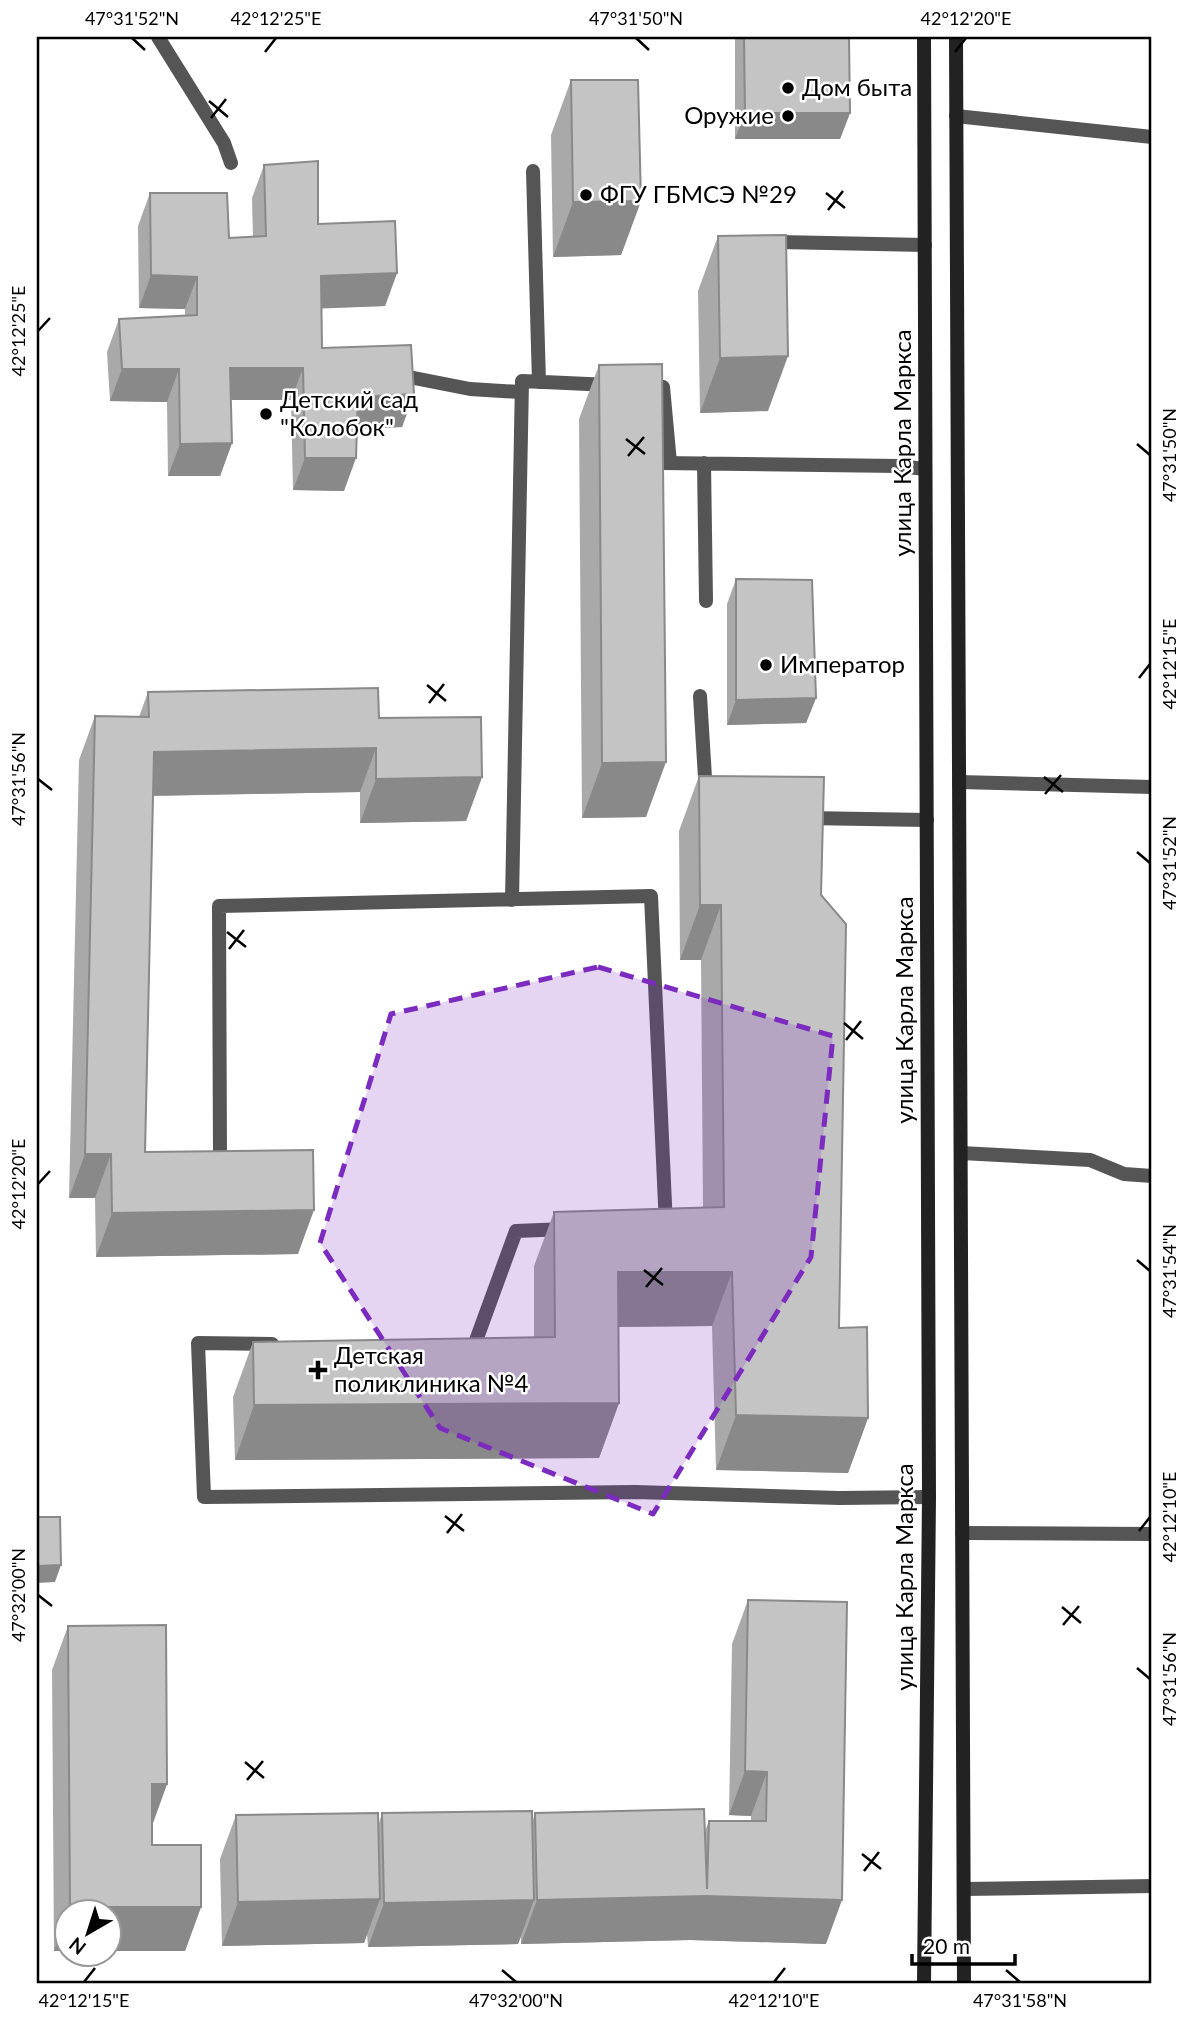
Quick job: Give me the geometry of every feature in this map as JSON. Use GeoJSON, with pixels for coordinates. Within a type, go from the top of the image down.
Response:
{"type":"FeatureCollection","features":[{"type":"Feature","properties":{"kind":"street","name":"улица Карла Маркса"},"geometry":{"type":"LineString","coordinates":[[924,37],[929,1497],[924,1983]]}},
{"type":"Feature","properties":{"kind":"street"},"geometry":{"type":"LineString","coordinates":[[956,37],[964,1983]]}},
{"type":"Feature","properties":{"kind":"lane"},"geometry":{"type":"LineString","coordinates":[[158,37],[224,143],[231,163]]}},
{"type":"Feature","properties":{"kind":"lane"},"geometry":{"type":"LineString","coordinates":[[956,116],[1152,137]]}},
{"type":"Feature","properties":{"kind":"lane"},"geometry":{"type":"LineString","coordinates":[[533,171],[539,382]]}},
{"type":"Feature","properties":{"kind":"lane"},"geometry":{"type":"LineString","coordinates":[[779,242],[925,245]]}},
{"type":"Feature","properties":{"kind":"lane"},"geometry":{"type":"LineString","coordinates":[[414,378],[470,389],[520,392]]}},
{"type":"Feature","properties":{"kind":"lane"},"geometry":{"type":"LineString","coordinates":[[512,900],[522,381],[663,387],[670,463]]}},
{"type":"Feature","properties":{"kind":"lane"},"geometry":{"type":"LineString","coordinates":[[646,463],[899,466],[925,469]]}},
{"type":"Feature","properties":{"kind":"lane"},"geometry":{"type":"LineString","coordinates":[[704,463],[706,601]]}},
{"type":"Feature","properties":{"kind":"lane"},"geometry":{"type":"LineString","coordinates":[[700,696],[706,803]]}},
{"type":"Feature","properties":{"kind":"lane"},"geometry":{"type":"LineString","coordinates":[[959,782],[1152,788]]}},
{"type":"Feature","properties":{"kind":"lane"},"geometry":{"type":"LineString","coordinates":[[797,818],[927,820]]}},
{"type":"Feature","properties":{"kind":"lane"},"geometry":{"type":"LineString","coordinates":[[219,1159],[219,906],[651,896],[667,1226],[653,1226]]}},
{"type":"Feature","properties":{"kind":"lane"},"geometry":{"type":"LineString","coordinates":[[961,1153],[1090,1160],[1124,1174],[1152,1176]]}},
{"type":"Feature","properties":{"kind":"lane"},"geometry":{"type":"LineString","coordinates":[[447,1346],[474,1346],[516,1231],[584,1229]]}},
{"type":"Feature","properties":{"kind":"lane"},"geometry":{"type":"LineString","coordinates":[[281,1344],[198,1343],[204,1497],[635,1492],[839,1498],[929,1497]]}},
{"type":"Feature","properties":{"kind":"lane"},"geometry":{"type":"LineString","coordinates":[[962,1533],[1152,1534]]}},
{"type":"Feature","properties":{"kind":"lane"},"geometry":{"type":"LineString","coordinates":[[964,1889],[1152,1886]]}},
{"type":"Feature","properties":{"kind":"highlighted area"},"geometry":{"type":"Polygon","coordinates":[[[598,967],[833,1036],[811,1257],[653,1514],[440,1428],[320,1243],[391,1014],[598,967]]]}},
{"type":"Feature","properties":{"kind":"building","name":"Дом быта"},"geometry":{"type":"Polygon","coordinates":[[[744,37],[849,37],[850,113],[745,113],[744,37]]]}},
{"type":"Feature","properties":{"kind":"building"},"geometry":{"type":"Polygon","coordinates":[[[571,80],[638,80],[641,201],[573,202],[571,80]]]}},
{"type":"Feature","properties":{"kind":"building"},"geometry":{"type":"Polygon","coordinates":[[[318,161],[318,224],[395,221],[397,273],[321,276],[322,348],[411,345],[414,394],[358,397],[356,458],[305,458],[303,368],[230,368],[232,443],[180,444],[179,369],[122,369],[119,319],[197,315],[197,277],[151,275],[150,193],[227,193],[229,238],[266,236],[264,165],[318,161]]]}},
{"type":"Feature","properties":{"kind":"building"},"geometry":{"type":"Polygon","coordinates":[[[786,235],[788,356],[720,358],[718,236],[786,235]]]}},
{"type":"Feature","properties":{"kind":"building"},"geometry":{"type":"Polygon","coordinates":[[[662,364],[666,762],[602,763],[599,365],[662,364]]]}},
{"type":"Feature","properties":{"kind":"building","name":"Император"},"geometry":{"type":"Polygon","coordinates":[[[736,579],[812,580],[816,698],[736,700],[736,579]]]}},
{"type":"Feature","properties":{"kind":"building"},"geometry":{"type":"Polygon","coordinates":[[[378,688],[379,718],[481,717],[482,777],[376,779],[376,748],[154,752],[145,1152],[313,1150],[314,1210],[112,1213],[111,1154],[85,1154],[95,716],[149,717],[148,692],[378,688]]]}},
{"type":"Feature","properties":{"kind":"building"},"geometry":{"type":"Polygon","coordinates":[[[699,776],[824,777],[821,895],[846,924],[839,1328],[867,1327],[868,1418],[736,1415],[732,1272],[618,1272],[619,1403],[254,1405],[253,1342],[555,1337],[554,1212],[724,1207],[721,905],[700,905],[699,776]]]}},
{"type":"Feature","properties":{"kind":"building"},"geometry":{"type":"Polygon","coordinates":[[[37,1517],[60,1517],[61,1565],[37,1566],[37,1517]]]}},
{"type":"Feature","properties":{"kind":"building"},"geometry":{"type":"Polygon","coordinates":[[[748,1600],[847,1602],[842,1900],[706,1896],[537,1900],[535,1813],[704,1809],[707,1889],[709,1821],[766,1821],[767,1772],[745,1771],[748,1600]]]}},
{"type":"Feature","properties":{"kind":"building"},"geometry":{"type":"Polygon","coordinates":[[[166,1625],[167,1784],[152,1784],[152,1845],[201,1845],[201,1907],[122,1907],[122,1898],[70,1898],[68,1626],[166,1625]]]}},
{"type":"Feature","properties":{"kind":"building"},"geometry":{"type":"Polygon","coordinates":[[[532,1811],[534,1900],[384,1903],[382,1813],[532,1811]]]}},
{"type":"Feature","properties":{"kind":"building"},"geometry":{"type":"Polygon","coordinates":[[[378,1813],[380,1899],[238,1902],[236,1815],[378,1813]]]}},
{"type":"Feature","properties":{"kind":"place","name":"Дом быта"},"geometry":{"type":"Point","coordinates":[788,88]}},
{"type":"Feature","properties":{"kind":"place","name":"Оружие"},"geometry":{"type":"Point","coordinates":[788,116]}},
{"type":"Feature","properties":{"kind":"place","name":"ФГУ ГБМСЭ №29"},"geometry":{"type":"Point","coordinates":[586,195]}},
{"type":"Feature","properties":{"kind":"place","name":"Детский сад \"Колобок\""},"geometry":{"type":"Point","coordinates":[266,414]}},
{"type":"Feature","properties":{"kind":"place","name":"Император"},"geometry":{"type":"Point","coordinates":[766,665]}},
{"type":"Feature","properties":{"kind":"place","name":"Детская поликлиника №4"},"geometry":{"type":"Point","coordinates":[318,1370]}}]}
